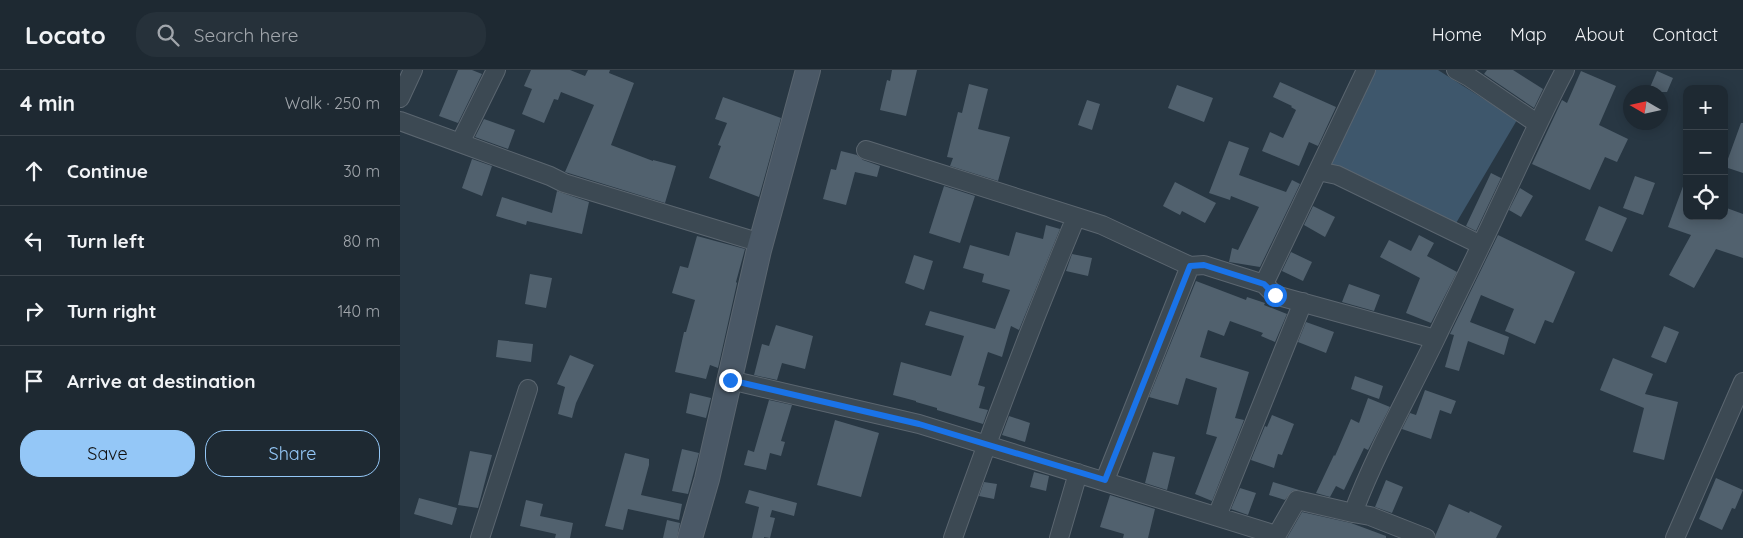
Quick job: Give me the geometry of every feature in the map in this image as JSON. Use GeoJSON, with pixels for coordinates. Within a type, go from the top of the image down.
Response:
{"type":"FeatureCollection","features":[{"type":"Feature","properties":{"kind":"street"},"geometry":{"type":"LineString","coordinates":[[400,98],[413,70]]}},
{"type":"Feature","properties":{"kind":"street"},"geometry":{"type":"LineString","coordinates":[[460,143],[496,70]]}},
{"type":"Feature","properties":{"kind":"street"},"geometry":{"type":"LineString","coordinates":[[690,538],[707,479],[762,243],[808,70]]}},
{"type":"Feature","properties":{"kind":"street"},"geometry":{"type":"LineString","coordinates":[[1264,284],[1366,70]]}},
{"type":"Feature","properties":{"kind":"street"},"geometry":{"type":"LineString","coordinates":[[1456,70],[1538,124]]}},
{"type":"Feature","properties":{"kind":"street"},"geometry":{"type":"LineString","coordinates":[[1353,513],[1374,463],[1564,70]]}},
{"type":"Feature","properties":{"kind":"street"},"geometry":{"type":"LineString","coordinates":[[400,121],[550,176],[564,183],[762,243]]}},
{"type":"Feature","properties":{"kind":"street"},"geometry":{"type":"LineString","coordinates":[[866,150],[1102,225],[1190,266],[1204,265],[1264,284],[1275,295],[1435,339]]}},
{"type":"Feature","properties":{"kind":"street"},"geometry":{"type":"LineString","coordinates":[[1318,171],[1338,176],[1481,245]]}},
{"type":"Feature","properties":{"kind":"street"},"geometry":{"type":"LineString","coordinates":[[953,538],[985,445],[1029,329],[1076,217]]}},
{"type":"Feature","properties":{"kind":"street"},"geometry":{"type":"LineString","coordinates":[[1105,480],[1190,266]]}},
{"type":"Feature","properties":{"kind":"street"},"geometry":{"type":"LineString","coordinates":[[1217,516],[1303,302]]}},
{"type":"Feature","properties":{"kind":"street"},"geometry":{"type":"LineString","coordinates":[[730,380],[919,424],[1105,480],[1276,536],[1297,500],[1370,516],[1426,538]]}},
{"type":"Feature","properties":{"kind":"street"},"geometry":{"type":"LineString","coordinates":[[1675,538],[1743,382]]}},
{"type":"Feature","properties":{"kind":"street"},"geometry":{"type":"LineString","coordinates":[[480,538],[528,389]]}},
{"type":"Feature","properties":{"kind":"street"},"geometry":{"type":"LineString","coordinates":[[1059,538],[1078,473]]}},
{"type":"Feature","properties":{"kind":"water"},"geometry":{"type":"Polygon","coordinates":[[[1367,70],[1438,70],[1517,120],[1452,230],[1320,167],[1367,70]]]}},
{"type":"Feature","properties":{"kind":"building"},"geometry":{"type":"Polygon","coordinates":[[[458,70],[472,70],[482,74],[458,123],[439,116],[458,70]]]}},
{"type":"Feature","properties":{"kind":"building"},"geometry":{"type":"Polygon","coordinates":[[[531,70],[570,70],[585,76],[588,70],[610,70],[609,73],[634,83],[611,145],[653,161],[676,166],[665,203],[565,172],[594,105],[561,92],[558,100],[554,99],[544,123],[522,114],[532,89],[524,86],[531,70]]]}},
{"type":"Feature","properties":{"kind":"building"},"geometry":{"type":"Polygon","coordinates":[[[892,70],[917,70],[906,116],[880,110],[887,80],[890,81],[892,70]]]}},
{"type":"Feature","properties":{"kind":"building"},"geometry":{"type":"Polygon","coordinates":[[[1487,70],[1513,70],[1543,89],[1534,108],[1484,74],[1487,70]]]}},
{"type":"Feature","properties":{"kind":"building"},"geometry":{"type":"Polygon","coordinates":[[[1581,71],[1616,86],[1599,125],[1628,139],[1617,162],[1605,157],[1590,190],[1532,164],[1562,100],[1567,103],[1581,71]]]}},
{"type":"Feature","properties":{"kind":"building"},"geometry":{"type":"Polygon","coordinates":[[[1657,71],[1673,78],[1668,90],[1668,85],[1651,85],[1657,71]]]}},
{"type":"Feature","properties":{"kind":"building"},"geometry":{"type":"Polygon","coordinates":[[[1280,82],[1336,107],[1318,146],[1309,142],[1299,166],[1262,151],[1270,132],[1283,138],[1296,110],[1292,106],[1273,97],[1280,82]]]}},
{"type":"Feature","properties":{"kind":"building"},"geometry":{"type":"Polygon","coordinates":[[[969,84],[988,89],[978,129],[1010,137],[998,181],[950,166],[953,158],[947,157],[958,112],[962,113],[969,84]]]}},
{"type":"Feature","properties":{"kind":"building"},"geometry":{"type":"Polygon","coordinates":[[[1177,85],[1213,98],[1204,122],[1168,108],[1177,85]]]}},
{"type":"Feature","properties":{"kind":"building"},"geometry":{"type":"Polygon","coordinates":[[[723,97],[781,118],[759,197],[709,178],[721,146],[718,145],[727,123],[715,119],[723,97]]]}},
{"type":"Feature","properties":{"kind":"building"},"geometry":{"type":"Polygon","coordinates":[[[1087,100],[1100,104],[1092,130],[1078,125],[1087,100]]]}},
{"type":"Feature","properties":{"kind":"building"},"geometry":{"type":"Polygon","coordinates":[[[484,119],[515,130],[508,149],[475,137],[484,119]]]}},
{"type":"Feature","properties":{"kind":"building"},"geometry":{"type":"Polygon","coordinates":[[[1741,123],[1743,123],[1743,173],[1728,168],[1728,159],[1741,123]]]}},
{"type":"Feature","properties":{"kind":"building"},"geometry":{"type":"Polygon","coordinates":[[[1229,141],[1249,148],[1239,175],[1286,192],[1292,180],[1300,184],[1260,267],[1229,262],[1232,248],[1238,250],[1259,207],[1231,196],[1230,200],[1209,193],[1229,141]]]}},
{"type":"Feature","properties":{"kind":"building"},"geometry":{"type":"Polygon","coordinates":[[[841,151],[857,155],[863,160],[880,166],[877,177],[855,172],[846,205],[823,199],[831,169],[836,170],[841,151]]]}},
{"type":"Feature","properties":{"kind":"building"},"geometry":{"type":"Polygon","coordinates":[[[472,159],[492,166],[482,196],[462,188],[472,159]]]}},
{"type":"Feature","properties":{"kind":"building"},"geometry":{"type":"Polygon","coordinates":[[[1491,173],[1501,178],[1476,231],[1466,226],[1491,173]]]}},
{"type":"Feature","properties":{"kind":"building"},"geometry":{"type":"Polygon","coordinates":[[[1635,176],[1655,183],[1643,215],[1623,208],[1635,176]]]}},
{"type":"Feature","properties":{"kind":"building"},"geometry":{"type":"Polygon","coordinates":[[[1175,182],[1216,203],[1205,223],[1182,211],[1180,215],[1163,206],[1175,182]]]}},
{"type":"Feature","properties":{"kind":"building"},"geometry":{"type":"Polygon","coordinates":[[[944,186],[975,196],[960,243],[929,233],[944,186]]]}},
{"type":"Feature","properties":{"kind":"building"},"geometry":{"type":"Polygon","coordinates":[[[1683,186],[1683,220],[1728,220],[1728,208],[1743,214],[1743,258],[1716,249],[1694,288],[1669,275],[1691,235],[1668,227],[1683,186]]]}},
{"type":"Feature","properties":{"kind":"building"},"geometry":{"type":"Polygon","coordinates":[[[1520,188],[1533,196],[1521,217],[1509,210],[1520,188]]]}},
{"type":"Feature","properties":{"kind":"building"},"geometry":{"type":"Polygon","coordinates":[[[557,191],[589,202],[582,234],[527,221],[526,225],[496,216],[502,197],[552,213],[557,191]]]}},
{"type":"Feature","properties":{"kind":"building"},"geometry":{"type":"Polygon","coordinates":[[[1313,206],[1335,217],[1325,237],[1304,225],[1313,206]]]}},
{"type":"Feature","properties":{"kind":"building"},"geometry":{"type":"Polygon","coordinates":[[[1599,206],[1627,218],[1612,252],[1585,240],[1599,206]]]}},
{"type":"Feature","properties":{"kind":"building"},"geometry":{"type":"Polygon","coordinates":[[[1046,225],[1060,229],[1019,330],[1011,326],[1002,357],[988,352],[978,385],[985,387],[979,408],[988,410],[983,424],[893,395],[901,362],[951,376],[964,336],[925,325],[930,311],[995,329],[1010,290],[982,282],[984,274],[963,268],[970,245],[1009,256],[1016,232],[1043,239],[1046,225]]]}},
{"type":"Feature","properties":{"kind":"building"},"geometry":{"type":"Polygon","coordinates":[[[1419,235],[1434,243],[1427,256],[1457,272],[1431,323],[1406,313],[1420,278],[1380,257],[1389,240],[1411,251],[1419,235]]]}},
{"type":"Feature","properties":{"kind":"building"},"geometry":{"type":"Polygon","coordinates":[[[1498,235],[1575,272],[1553,323],[1545,320],[1535,344],[1505,331],[1514,309],[1481,295],[1470,322],[1509,337],[1504,355],[1468,341],[1459,371],[1445,367],[1454,335],[1450,334],[1498,235]]]}},
{"type":"Feature","properties":{"kind":"building"},"geometry":{"type":"Polygon","coordinates":[[[697,236],[745,249],[718,368],[710,365],[706,379],[675,372],[684,332],[686,332],[695,300],[672,293],[680,266],[688,268],[697,236]]]}},
{"type":"Feature","properties":{"kind":"building"},"geometry":{"type":"Polygon","coordinates":[[[1291,252],[1312,262],[1303,281],[1282,271],[1291,252]]]}},
{"type":"Feature","properties":{"kind":"building"},"geometry":{"type":"Polygon","coordinates":[[[1072,254],[1092,258],[1088,276],[1066,271],[1072,254]]]}},
{"type":"Feature","properties":{"kind":"building"},"geometry":{"type":"Polygon","coordinates":[[[914,255],[933,261],[924,290],[905,283],[914,255]]]}},
{"type":"Feature","properties":{"kind":"building"},"geometry":{"type":"Polygon","coordinates":[[[530,274],[552,278],[546,308],[525,304],[530,274]]]}},
{"type":"Feature","properties":{"kind":"building"},"geometry":{"type":"Polygon","coordinates":[[[1196,281],[1246,300],[1247,297],[1265,303],[1264,305],[1287,314],[1275,342],[1261,336],[1263,333],[1230,321],[1224,336],[1208,330],[1200,357],[1249,372],[1235,418],[1244,420],[1212,501],[1195,494],[1217,437],[1206,434],[1217,388],[1186,378],[1178,405],[1149,397],[1196,281]]]}},
{"type":"Feature","properties":{"kind":"building"},"geometry":{"type":"Polygon","coordinates":[[[1349,284],[1380,295],[1374,311],[1342,302],[1349,284]]]}},
{"type":"Feature","properties":{"kind":"building"},"geometry":{"type":"Polygon","coordinates":[[[1306,322],[1334,332],[1326,353],[1298,342],[1306,322]]]}},
{"type":"Feature","properties":{"kind":"building"},"geometry":{"type":"Polygon","coordinates":[[[776,325],[813,336],[805,369],[782,363],[777,380],[754,375],[762,344],[769,346],[776,325]]]}},
{"type":"Feature","properties":{"kind":"building"},"geometry":{"type":"Polygon","coordinates":[[[1664,326],[1679,332],[1666,363],[1651,357],[1664,326]]]}},
{"type":"Feature","properties":{"kind":"building"},"geometry":{"type":"Polygon","coordinates":[[[498,340],[533,344],[531,362],[496,357],[498,340]]]}},
{"type":"Feature","properties":{"kind":"building"},"geometry":{"type":"Polygon","coordinates":[[[570,355],[594,365],[576,403],[572,418],[558,414],[565,387],[557,384],[570,355]]]}},
{"type":"Feature","properties":{"kind":"building"},"geometry":{"type":"Polygon","coordinates":[[[1613,358],[1653,374],[1645,394],[1678,402],[1664,460],[1633,452],[1644,408],[1600,390],[1613,358]]]}},
{"type":"Feature","properties":{"kind":"building"},"geometry":{"type":"Polygon","coordinates":[[[1355,376],[1383,386],[1379,399],[1351,389],[1355,376]]]}},
{"type":"Feature","properties":{"kind":"building"},"geometry":{"type":"Polygon","coordinates":[[[1425,390],[1456,401],[1451,414],[1440,410],[1431,439],[1402,429],[1410,413],[1416,415],[1425,390]]]}},
{"type":"Feature","properties":{"kind":"building"},"geometry":{"type":"Polygon","coordinates":[[[690,393],[711,398],[706,418],[686,413],[690,393]]]}},
{"type":"Feature","properties":{"kind":"building"},"geometry":{"type":"Polygon","coordinates":[[[1368,398],[1390,407],[1368,450],[1364,448],[1344,490],[1336,486],[1330,497],[1316,493],[1351,419],[1359,423],[1368,398]]]}},
{"type":"Feature","properties":{"kind":"building"},"geometry":{"type":"Polygon","coordinates":[[[769,400],[792,405],[781,441],[785,442],[781,456],[770,453],[766,470],[744,465],[748,450],[754,452],[769,400]]]}},
{"type":"Feature","properties":{"kind":"building"},"geometry":{"type":"Polygon","coordinates":[[[1272,415],[1294,424],[1282,455],[1278,454],[1274,468],[1251,460],[1265,426],[1267,427],[1272,415]]]}},
{"type":"Feature","properties":{"kind":"building"},"geometry":{"type":"Polygon","coordinates":[[[1009,416],[1030,423],[1025,442],[1002,435],[1009,416]]]}},
{"type":"Feature","properties":{"kind":"building"},"geometry":{"type":"Polygon","coordinates":[[[835,420],[879,433],[861,497],[817,485],[835,420]]]}},
{"type":"Feature","properties":{"kind":"building"},"geometry":{"type":"Polygon","coordinates":[[[682,449],[699,453],[688,494],[672,491],[682,449]]]}},
{"type":"Feature","properties":{"kind":"building"},"geometry":{"type":"Polygon","coordinates":[[[470,451],[492,455],[478,508],[458,505],[470,451]]]}},
{"type":"Feature","properties":{"kind":"building"},"geometry":{"type":"Polygon","coordinates":[[[1153,452],[1175,457],[1167,490],[1145,483],[1153,452]]]}},
{"type":"Feature","properties":{"kind":"building"},"geometry":{"type":"Polygon","coordinates":[[[625,453],[649,459],[641,495],[682,504],[679,520],[628,509],[623,530],[605,526],[625,453]]]}},
{"type":"Feature","properties":{"kind":"building"},"geometry":{"type":"Polygon","coordinates":[[[1034,472],[1049,476],[1046,491],[1030,487],[1034,472]]]}},
{"type":"Feature","properties":{"kind":"building"},"geometry":{"type":"Polygon","coordinates":[[[1716,478],[1743,490],[1735,509],[1732,508],[1722,530],[1699,519],[1716,478]]]}},
{"type":"Feature","properties":{"kind":"building"},"geometry":{"type":"Polygon","coordinates":[[[1386,480],[1403,487],[1392,513],[1375,507],[1386,480]]]}},
{"type":"Feature","properties":{"kind":"building"},"geometry":{"type":"Polygon","coordinates":[[[984,482],[997,484],[994,499],[979,496],[984,482]]]}},
{"type":"Feature","properties":{"kind":"building"},"geometry":{"type":"Polygon","coordinates":[[[1273,482],[1299,490],[1292,491],[1285,500],[1269,495],[1273,482]]]}},
{"type":"Feature","properties":{"kind":"building"},"geometry":{"type":"Polygon","coordinates":[[[1240,488],[1256,493],[1248,515],[1231,509],[1240,488]]]}},
{"type":"Feature","properties":{"kind":"building"},"geometry":{"type":"Polygon","coordinates":[[[749,490],[797,503],[794,516],[772,510],[770,517],[775,518],[770,538],[752,538],[759,507],[745,503],[749,490]]]}},
{"type":"Feature","properties":{"kind":"building"},"geometry":{"type":"Polygon","coordinates":[[[1110,495],[1155,509],[1148,538],[1123,538],[1124,534],[1100,527],[1110,495]]]}},
{"type":"Feature","properties":{"kind":"building"},"geometry":{"type":"Polygon","coordinates":[[[419,498],[457,508],[452,525],[414,514],[419,498]]]}},
{"type":"Feature","properties":{"kind":"building"},"geometry":{"type":"Polygon","coordinates":[[[526,500],[543,504],[540,516],[573,523],[570,538],[555,538],[556,534],[520,526],[526,500]]]}},
{"type":"Feature","properties":{"kind":"building"},"geometry":{"type":"Polygon","coordinates":[[[1449,504],[1469,513],[1470,511],[1502,526],[1496,538],[1436,538],[1449,504]]]}},
{"type":"Feature","properties":{"kind":"building"},"geometry":{"type":"Polygon","coordinates":[[[1302,512],[1351,523],[1386,536],[1386,538],[1287,538],[1302,512]]]}},
{"type":"Feature","properties":{"kind":"building"},"geometry":{"type":"Polygon","coordinates":[[[667,520],[680,523],[677,538],[663,538],[667,520]]]}},
{"type":"Feature","properties":{"kind":"route"},"geometry":{"type":"LineString","coordinates":[[730,380],[919,424],[1105,480],[1190,266],[1204,265],[1264,284],[1275,295]]}}]}
